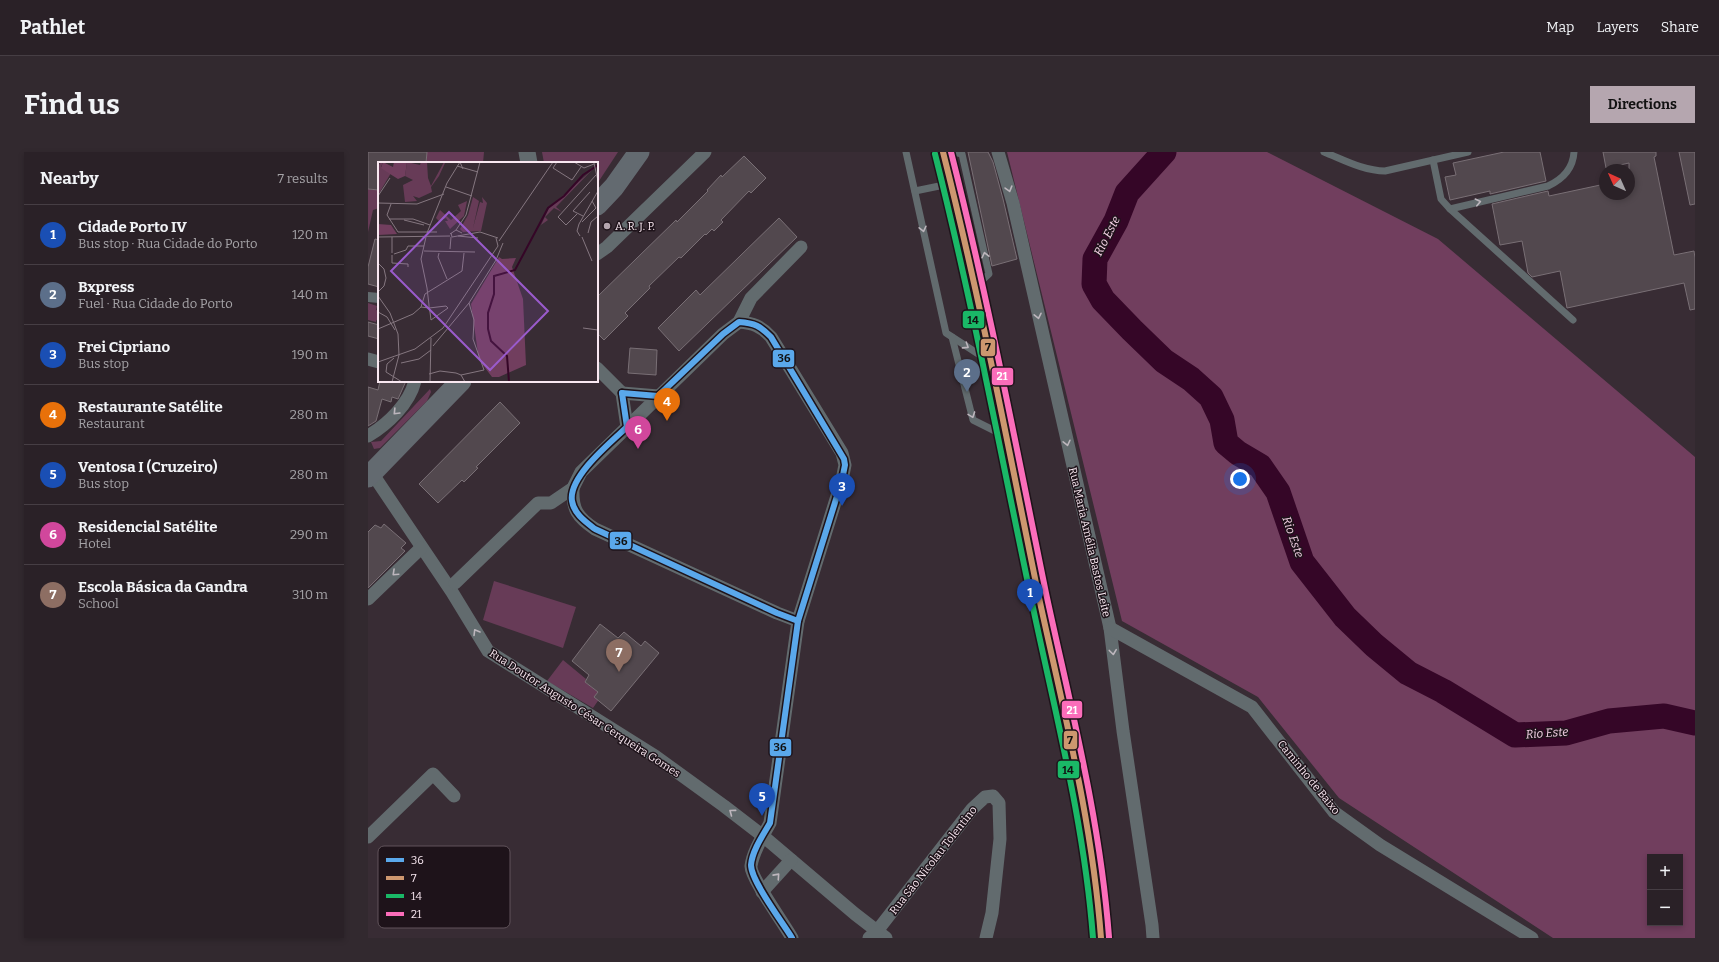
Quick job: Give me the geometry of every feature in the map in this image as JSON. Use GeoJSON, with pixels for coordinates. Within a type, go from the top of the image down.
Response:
{"type":"FeatureCollection","features":[{"type":"Feature","properties":{"kind":"main road"},"geometry":{"type":"LineString","coordinates":[[598,204],[614,187],[639,152]]}},
{"type":"Feature","properties":{"kind":"main road"},"geometry":{"type":"LineString","coordinates":[[943,152],[991,362],[1039,595],[1088,820],[1098,888],[1101,938]]}},
{"type":"Feature","properties":{"kind":"main road"},"geometry":{"type":"LineString","coordinates":[[370,475],[461,382]]}},
{"type":"Feature","properties":{"kind":"street"},"geometry":{"type":"LineString","coordinates":[[527,152],[529,162]]}},
{"type":"Feature","properties":{"kind":"street"},"geometry":{"type":"LineString","coordinates":[[598,253],[607,247],[705,152]]}},
{"type":"Feature","properties":{"kind":"street","name":"Rua Maria Amélia Bastos Leite"},"geometry":{"type":"LineString","coordinates":[[998,152],[1013,202],[1110,628],[1123,731],[1152,925],[1152,938]]}},
{"type":"Feature","properties":{"kind":"street"},"geometry":{"type":"LineString","coordinates":[[798,621],[777,613],[595,529],[585,522],[577,513],[572,503],[573,488],[581,472],[723,334],[739,322],[751,298],[801,247]]}},
{"type":"Feature","properties":{"kind":"street"},"geometry":{"type":"LineString","coordinates":[[368,297],[378,298]]}},
{"type":"Feature","properties":{"kind":"street"},"geometry":{"type":"LineString","coordinates":[[739,322],[753,323],[764,330],[771,337],[844,459],[845,465],[842,480],[798,621],[770,823],[755,853],[751,867],[762,892],[781,918],[792,938]]}},
{"type":"Feature","properties":{"kind":"street"},"geometry":{"type":"LineString","coordinates":[[368,359],[378,362]]}},
{"type":"Feature","properties":{"kind":"street"},"geometry":{"type":"LineString","coordinates":[[598,370],[622,393],[627,427]]}},
{"type":"Feature","properties":{"kind":"street"},"geometry":{"type":"LineString","coordinates":[[368,436],[384,425],[400,407],[409,396],[415,382]]}},
{"type":"Feature","properties":{"kind":"street"},"geometry":{"type":"LineString","coordinates":[[622,393],[658,396]]}},
{"type":"Feature","properties":{"kind":"street","name":"Rua Doutor Augusto César Cerqueira Gomes"},"geometry":{"type":"LineString","coordinates":[[370,475],[452,592],[488,651],[655,756],[763,836],[878,936]]}},
{"type":"Feature","properties":{"kind":"street"},"geometry":{"type":"LineString","coordinates":[[455,583],[538,503],[551,503],[573,488]]}},
{"type":"Feature","properties":{"kind":"street"},"geometry":{"type":"LineString","coordinates":[[368,599],[421,548]]}},
{"type":"Feature","properties":{"kind":"street","name":"Caminho de Baixo"},"geometry":{"type":"LineString","coordinates":[[1110,628],[1252,707],[1334,812],[1380,845],[1532,938]]}},
{"type":"Feature","properties":{"kind":"street"},"geometry":{"type":"LineString","coordinates":[[368,837],[433,774],[454,796]]}},
{"type":"Feature","properties":{"kind":"street","name":"Rua São Nicolau Tolentino"},"geometry":{"type":"LineString","coordinates":[[878,936],[972,809],[985,798],[993,796],[999,803],[1000,839],[992,913],[986,938]]}},
{"type":"Feature","properties":{"kind":"street"},"geometry":{"type":"LineString","coordinates":[[762,892],[791,860]]}},
{"type":"Feature","properties":{"kind":"lane"},"geometry":{"type":"LineString","coordinates":[[906,152],[946,333],[991,362]]}},
{"type":"Feature","properties":{"kind":"lane"},"geometry":{"type":"LineString","coordinates":[[954,152],[962,154],[989,274],[974,288]]}},
{"type":"Feature","properties":{"kind":"lane"},"geometry":{"type":"LineString","coordinates":[[1324,152],[1368,170],[1376,171],[1468,152]]}},
{"type":"Feature","properties":{"kind":"lane"},"geometry":{"type":"LineString","coordinates":[[1450,208],[1548,186],[1558,182],[1570,168],[1574,152]]}},
{"type":"Feature","properties":{"kind":"lane"},"geometry":{"type":"LineString","coordinates":[[1433,160],[1441,199],[1573,320]]}},
{"type":"Feature","properties":{"kind":"lane"},"geometry":{"type":"LineString","coordinates":[[915,191],[951,183]]}},
{"type":"Feature","properties":{"kind":"lane"},"geometry":{"type":"LineString","coordinates":[[952,337],[973,420],[1007,437]]}},
{"type":"Feature","properties":{"kind":"shaded area"},"geometry":{"type":"Polygon","coordinates":[[[427,152],[484,152],[483,162],[426,162],[427,152]]]}},
{"type":"Feature","properties":{"kind":"shaded area"},"geometry":{"type":"Polygon","coordinates":[[[542,152],[618,152],[598,182],[598,162],[544,162],[542,152]]]}},
{"type":"Feature","properties":{"kind":"shaded area"},"geometry":{"type":"Polygon","coordinates":[[[1007,152],[1267,152],[1438,239],[1695,457],[1695,938],[1553,938],[1339,798],[1258,697],[1122,621],[1007,152]]]}},
{"type":"Feature","properties":{"kind":"shaded area"},"geometry":{"type":"Polygon","coordinates":[[[368,189],[378,190],[378,208],[373,210],[368,232],[368,189]]]}},
{"type":"Feature","properties":{"kind":"shaded area"},"geometry":{"type":"Polygon","coordinates":[[[368,303],[377,306],[376,310],[378,311],[378,321],[376,320],[376,322],[368,320],[368,303]]]}},
{"type":"Feature","properties":{"kind":"shaded area"},"geometry":{"type":"Polygon","coordinates":[[[430,389],[431,392],[427,401],[380,448],[374,449],[371,442],[381,441],[430,389]]]}},
{"type":"Feature","properties":{"kind":"shaded area"},"geometry":{"type":"Polygon","coordinates":[[[494,581],[576,607],[563,648],[483,620],[494,581]]]}},
{"type":"Feature","properties":{"kind":"shaded area"},"geometry":{"type":"Polygon","coordinates":[[[563,660],[586,679],[585,682],[602,695],[593,708],[547,681],[563,660]]]}},
{"type":"Feature","properties":{"kind":"building"},"geometry":{"type":"Polygon","coordinates":[[[368,152],[427,152],[426,162],[378,162],[378,190],[368,189],[368,152]]]}},
{"type":"Feature","properties":{"kind":"building"},"geometry":{"type":"Polygon","coordinates":[[[968,152],[988,152],[993,162],[1017,259],[992,266],[968,152]]]}},
{"type":"Feature","properties":{"kind":"building"},"geometry":{"type":"Polygon","coordinates":[[[1504,152],[1540,152],[1546,181],[1490,194],[1490,191],[1450,200],[1445,177],[1456,175],[1453,163],[1504,152]]]}},
{"type":"Feature","properties":{"kind":"building"},"geometry":{"type":"Polygon","coordinates":[[[1603,152],[1656,152],[1656,156],[1654,157],[1674,255],[1694,251],[1695,309],[1690,310],[1684,283],[1567,308],[1560,271],[1532,277],[1528,273],[1522,241],[1500,245],[1492,204],[1548,191],[1549,196],[1599,185],[1599,200],[1635,200],[1635,164],[1605,164],[1603,152]]]}},
{"type":"Feature","properties":{"kind":"building"},"geometry":{"type":"Polygon","coordinates":[[[1679,152],[1695,152],[1695,204],[1690,205],[1679,152]]]}},
{"type":"Feature","properties":{"kind":"building"},"geometry":{"type":"Polygon","coordinates":[[[744,156],[766,178],[751,193],[749,191],[721,220],[723,222],[714,231],[712,229],[706,235],[705,234],[681,258],[679,257],[649,286],[650,288],[625,313],[628,316],[604,340],[598,334],[598,296],[676,220],[677,222],[708,191],[707,190],[721,175],[722,177],[744,156]]]}},
{"type":"Feature","properties":{"kind":"building"},"geometry":{"type":"Polygon","coordinates":[[[779,218],[797,237],[679,351],[658,328],[696,290],[700,295],[779,218]]]}},
{"type":"Feature","properties":{"kind":"building"},"geometry":{"type":"Polygon","coordinates":[[[375,239],[378,240],[378,287],[368,284],[368,267],[375,239]]]}},
{"type":"Feature","properties":{"kind":"building"},"geometry":{"type":"Polygon","coordinates":[[[368,322],[378,325],[378,339],[368,336],[368,322]]]}},
{"type":"Feature","properties":{"kind":"building"},"geometry":{"type":"Polygon","coordinates":[[[630,348],[657,350],[656,375],[628,373],[630,348]]]}},
{"type":"Feature","properties":{"kind":"building"},"geometry":{"type":"Polygon","coordinates":[[[380,382],[406,382],[398,399],[392,397],[391,402],[382,399],[376,421],[368,426],[368,387],[378,390],[380,382]]]}},
{"type":"Feature","properties":{"kind":"building"},"geometry":{"type":"Polygon","coordinates":[[[500,402],[520,423],[476,467],[478,468],[464,482],[462,480],[438,503],[419,484],[500,402]]]}},
{"type":"Feature","properties":{"kind":"building"},"geometry":{"type":"Polygon","coordinates":[[[384,524],[406,543],[401,548],[405,551],[368,588],[368,532],[375,525],[381,528],[384,524]]]}},
{"type":"Feature","properties":{"kind":"building"},"geometry":{"type":"Polygon","coordinates":[[[600,624],[618,638],[624,632],[641,646],[645,641],[659,653],[611,711],[594,697],[598,692],[585,682],[589,675],[572,661],[600,624]]]}},
{"type":"Feature","properties":{"kind":"waterway","name":"Rio Este"},"geometry":{"type":"LineString","coordinates":[[1164,152],[1127,193],[1116,221],[1095,259],[1094,284],[1103,300],[1164,361],[1191,379],[1211,397],[1222,420],[1226,443],[1238,453],[1260,466],[1278,492],[1302,562],[1345,617],[1374,645],[1408,673],[1443,691],[1515,735],[1566,733],[1609,721],[1664,716],[1695,723]]}},
{"type":"Feature","properties":{"kind":"transit line","name":"7"},"geometry":{"type":"LineString","coordinates":[[943,152],[1005,427],[1038,593],[1076,764],[1091,850],[1101,938]]}},
{"type":"Feature","properties":{"kind":"transit line","name":"21"},"geometry":{"type":"LineString","coordinates":[[951,152],[1013,427],[1046,593],[1084,764],[1099,849],[1109,937]]}},
{"type":"Feature","properties":{"kind":"transit line","name":"14"},"geometry":{"type":"LineString","coordinates":[[935,154],[973,320],[1068,767],[1083,852],[1093,938]]}},
{"type":"Feature","properties":{"kind":"transit line","name":"36"},"geometry":{"type":"LineString","coordinates":[[622,393],[658,396],[723,334],[739,322],[753,324],[764,330],[771,337],[844,459],[845,465],[842,480],[798,621],[770,823],[756,849],[751,865],[756,881],[792,938]]}},
{"type":"Feature","properties":{"kind":"transit line","name":"36"},"geometry":{"type":"LineString","coordinates":[[622,393],[627,427],[592,461],[577,481],[573,492],[572,501],[578,514],[595,529],[777,613],[798,621]]}},
{"type":"Feature","properties":{"kind":"place","name":"A. R. J. P."},"geometry":{"type":"Point","coordinates":[607,226]}},
{"type":"Feature","properties":{"kind":"place","name":"Bxpress"},"geometry":{"type":"Point","coordinates":[967,392]}},
{"type":"Feature","properties":{"kind":"place","name":"Restaurante Satélite"},"geometry":{"type":"Point","coordinates":[667,421]}},
{"type":"Feature","properties":{"kind":"place","name":"Residencial Satélite"},"geometry":{"type":"Point","coordinates":[638,449]}},
{"type":"Feature","properties":{"kind":"place","name":"Frei Cipriano"},"geometry":{"type":"Point","coordinates":[842,506]}},
{"type":"Feature","properties":{"kind":"place","name":"Cidade Porto IV"},"geometry":{"type":"Point","coordinates":[1030,612]}},
{"type":"Feature","properties":{"kind":"place","name":"Escola Básica da Gandra"},"geometry":{"type":"Point","coordinates":[619,672]}},
{"type":"Feature","properties":{"kind":"place","name":"Ventosa I (Cruzeiro)"},"geometry":{"type":"Point","coordinates":[762,816]}}]}
